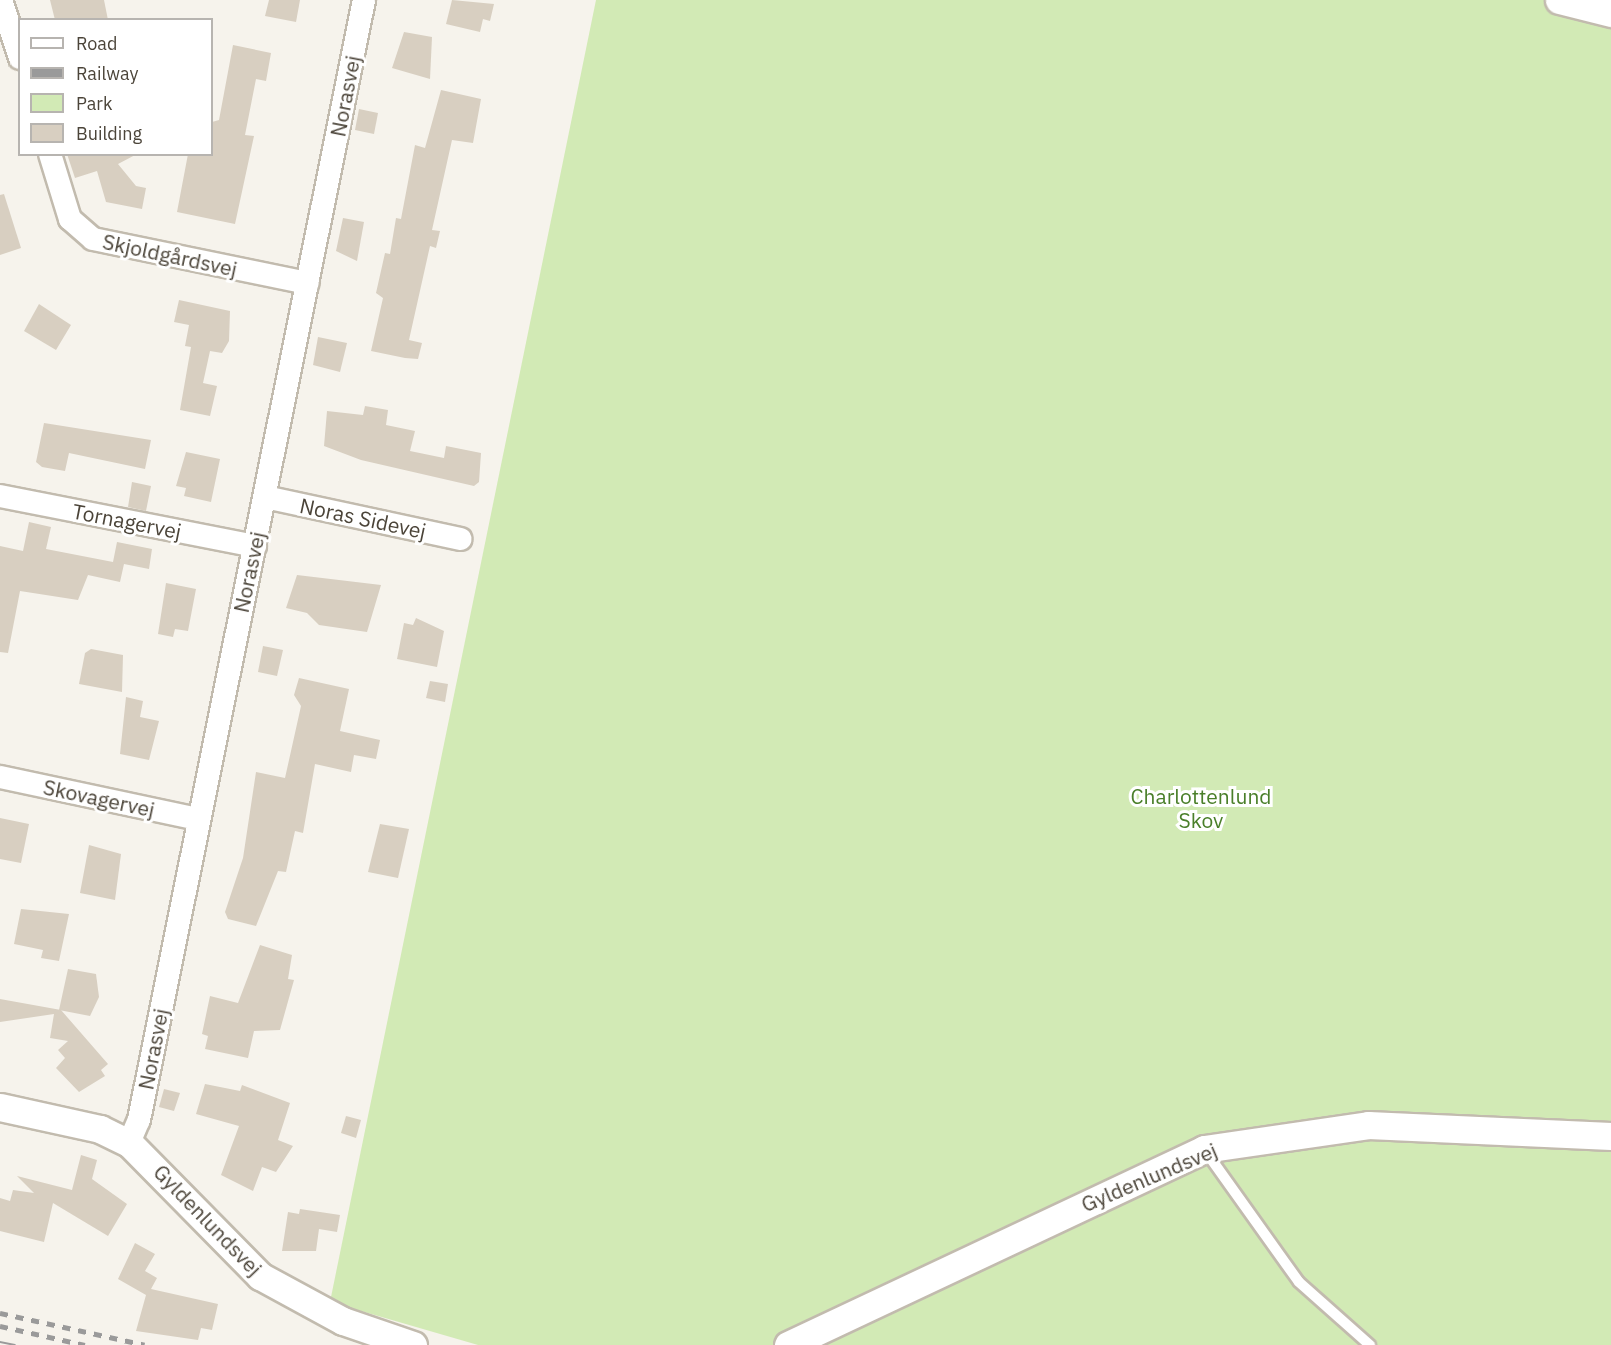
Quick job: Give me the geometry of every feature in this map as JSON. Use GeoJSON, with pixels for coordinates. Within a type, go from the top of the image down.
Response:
{"type":"FeatureCollection","features":[{"type":"Feature","properties":{"kind":"street"},"geometry":{"type":"LineString","coordinates":[[1,0],[18,52]]}},
{"type":"Feature","properties":{"kind":"street","name":"Norasvej"},"geometry":{"type":"LineString","coordinates":[[129,1143],[139,1120],[364,0]]}},
{"type":"Feature","properties":{"kind":"street"},"geometry":{"type":"LineString","coordinates":[[1559,0],[1611,12]]}},
{"type":"Feature","properties":{"kind":"street","name":"Skjoldgårdsvej"},"geometry":{"type":"LineString","coordinates":[[51,156],[70,219],[93,239],[308,283]]}},
{"type":"Feature","properties":{"kind":"street","name":"Tornagervej"},"geometry":{"type":"LineString","coordinates":[[0,496],[255,546]]}},
{"type":"Feature","properties":{"kind":"street","name":"Noras Sidevej"},"geometry":{"type":"LineString","coordinates":[[264,497],[461,539]]}},
{"type":"Feature","properties":{"kind":"street","name":"Skovagervej"},"geometry":{"type":"LineString","coordinates":[[0,777],[198,819]]}},
{"type":"Feature","properties":{"kind":"street","name":"Gyldenlundsvej"},"geometry":{"type":"LineString","coordinates":[[0,1107],[100,1129],[129,1143],[260,1276],[343,1321],[413,1345]]}},
{"type":"Feature","properties":{"kind":"street","name":"Gyldenlundsvej"},"geometry":{"type":"LineString","coordinates":[[788,1345],[1204,1149],[1368,1125],[1611,1136]]}},
{"type":"Feature","properties":{"kind":"lane"},"geometry":{"type":"LineString","coordinates":[[1204,1149],[1299,1282],[1370,1345]]}},
{"type":"Feature","properties":{"kind":"green space","name":"Charlottenlund Skov"},"geometry":{"type":"Polygon","coordinates":[[[596,0],[1611,0],[1611,1345],[478,1345],[330,1302],[596,0]]]}},
{"type":"Feature","properties":{"kind":"building"},"geometry":{"type":"Polygon","coordinates":[[[50,0],[104,0],[108,18],[54,18],[50,0]]]}},
{"type":"Feature","properties":{"kind":"building"},"geometry":{"type":"Polygon","coordinates":[[[269,0],[300,0],[296,22],[265,16],[269,0]]]}},
{"type":"Feature","properties":{"kind":"building"},"geometry":{"type":"Polygon","coordinates":[[[452,0],[494,4],[490,21],[483,19],[480,32],[446,24],[452,0]]]}},
{"type":"Feature","properties":{"kind":"building"},"geometry":{"type":"Polygon","coordinates":[[[404,32],[432,37],[430,79],[392,68],[404,32]]]}},
{"type":"Feature","properties":{"kind":"building"},"geometry":{"type":"Polygon","coordinates":[[[233,45],[271,53],[266,81],[256,79],[245,135],[254,136],[235,224],[177,212],[188,156],[213,156],[213,122],[219,120],[233,45]]]}},
{"type":"Feature","properties":{"kind":"building"},"geometry":{"type":"Polygon","coordinates":[[[441,90],[481,99],[473,143],[452,140],[432,230],[440,231],[436,248],[430,246],[409,340],[422,343],[418,359],[405,358],[371,351],[383,298],[376,293],[385,253],[390,254],[396,218],[401,219],[415,145],[425,148],[441,90]]]}},
{"type":"Feature","properties":{"kind":"building"},"geometry":{"type":"Polygon","coordinates":[[[359,109],[378,113],[374,134],[355,130],[359,109]]]}},
{"type":"Feature","properties":{"kind":"building"},"geometry":{"type":"Polygon","coordinates":[[[68,156],[133,156],[118,164],[136,186],[146,188],[142,209],[106,202],[97,171],[75,178],[68,156]]]}},
{"type":"Feature","properties":{"kind":"building"},"geometry":{"type":"Polygon","coordinates":[[[4,194],[21,248],[0,255],[0,195],[4,194]]]}},
{"type":"Feature","properties":{"kind":"building"},"geometry":{"type":"Polygon","coordinates":[[[343,218],[364,222],[357,261],[336,251],[343,218]]]}},
{"type":"Feature","properties":{"kind":"building"},"geometry":{"type":"Polygon","coordinates":[[[179,300],[230,311],[229,341],[222,353],[210,351],[203,383],[217,386],[210,416],[180,410],[191,347],[185,346],[189,325],[174,322],[179,300]]]}},
{"type":"Feature","properties":{"kind":"building"},"geometry":{"type":"Polygon","coordinates":[[[39,304],[71,325],[56,350],[24,331],[39,304]]]}},
{"type":"Feature","properties":{"kind":"building"},"geometry":{"type":"Polygon","coordinates":[[[318,337],[347,343],[340,372],[313,365],[318,337]]]}},
{"type":"Feature","properties":{"kind":"building"},"geometry":{"type":"Polygon","coordinates":[[[365,406],[388,410],[386,425],[415,431],[410,451],[444,458],[446,446],[481,453],[479,482],[474,486],[361,460],[324,446],[327,411],[363,415],[365,406]]]}},
{"type":"Feature","properties":{"kind":"building"},"geometry":{"type":"Polygon","coordinates":[[[44,423],[151,440],[145,469],[69,453],[65,471],[42,467],[36,462],[44,423]]]}},
{"type":"Feature","properties":{"kind":"building"},"geometry":{"type":"Polygon","coordinates":[[[186,452],[220,459],[211,502],[184,496],[186,488],[176,486],[186,452]]]}},
{"type":"Feature","properties":{"kind":"building"},"geometry":{"type":"Polygon","coordinates":[[[132,482],[151,486],[146,511],[128,507],[132,482]]]}},
{"type":"Feature","properties":{"kind":"building"},"geometry":{"type":"Polygon","coordinates":[[[29,522],[51,527],[46,549],[113,562],[117,542],[152,549],[149,569],[124,564],[120,582],[88,575],[78,600],[20,591],[8,653],[0,652],[0,546],[23,551],[29,522]]]}},
{"type":"Feature","properties":{"kind":"building"},"geometry":{"type":"Polygon","coordinates":[[[297,575],[381,585],[367,632],[319,625],[307,613],[286,608],[297,575]]]}},
{"type":"Feature","properties":{"kind":"building"},"geometry":{"type":"Polygon","coordinates":[[[166,583],[196,589],[188,631],[175,629],[173,637],[158,634],[166,583]]]}},
{"type":"Feature","properties":{"kind":"building"},"geometry":{"type":"Polygon","coordinates":[[[416,618],[444,631],[437,667],[397,659],[404,623],[413,625],[416,618]]]}},
{"type":"Feature","properties":{"kind":"building"},"geometry":{"type":"Polygon","coordinates":[[[263,646],[283,650],[277,676],[258,672],[263,646]]]}},
{"type":"Feature","properties":{"kind":"building"},"geometry":{"type":"Polygon","coordinates":[[[91,649],[123,655],[122,692],[79,684],[85,653],[91,649]]]}},
{"type":"Feature","properties":{"kind":"building"},"geometry":{"type":"Polygon","coordinates":[[[299,678],[349,689],[340,731],[380,740],[376,759],[354,755],[351,772],[315,764],[303,833],[295,831],[286,872],[278,871],[256,926],[228,919],[225,912],[243,858],[256,772],[285,778],[301,706],[294,695],[299,678]]]}},
{"type":"Feature","properties":{"kind":"building"},"geometry":{"type":"Polygon","coordinates":[[[430,681],[448,684],[445,702],[426,698],[430,681]]]}},
{"type":"Feature","properties":{"kind":"building"},"geometry":{"type":"Polygon","coordinates":[[[126,697],[143,701],[140,717],[159,721],[149,760],[120,754],[126,697]]]}},
{"type":"Feature","properties":{"kind":"building"},"geometry":{"type":"Polygon","coordinates":[[[0,818],[29,824],[21,863],[0,859],[0,818]]]}},
{"type":"Feature","properties":{"kind":"building"},"geometry":{"type":"Polygon","coordinates":[[[380,824],[409,829],[398,878],[368,872],[380,824]]]}},
{"type":"Feature","properties":{"kind":"building"},"geometry":{"type":"Polygon","coordinates":[[[89,845],[121,854],[115,900],[80,893],[89,845]]]}},
{"type":"Feature","properties":{"kind":"building"},"geometry":{"type":"Polygon","coordinates":[[[21,909],[69,914],[59,961],[41,958],[43,950],[14,944],[21,909]]]}},
{"type":"Feature","properties":{"kind":"building"},"geometry":{"type":"Polygon","coordinates":[[[260,945],[292,955],[288,979],[294,980],[280,1030],[254,1031],[248,1058],[205,1049],[208,1036],[202,1034],[210,996],[238,1003],[260,945]]]}},
{"type":"Feature","properties":{"kind":"building"},"geometry":{"type":"Polygon","coordinates":[[[68,969],[96,974],[99,997],[90,1016],[59,1010],[68,969]]]}},
{"type":"Feature","properties":{"kind":"building"},"geometry":{"type":"Polygon","coordinates":[[[0,999],[61,1010],[108,1064],[101,1070],[105,1076],[79,1092],[56,1068],[65,1058],[58,1050],[68,1041],[50,1038],[54,1014],[0,1022],[0,999]]]}},
{"type":"Feature","properties":{"kind":"building"},"geometry":{"type":"Polygon","coordinates":[[[205,1084],[240,1091],[242,1085],[290,1103],[278,1140],[293,1146],[276,1172],[262,1167],[253,1191],[221,1175],[239,1126],[196,1114],[205,1084]]]}},
{"type":"Feature","properties":{"kind":"building"},"geometry":{"type":"Polygon","coordinates":[[[164,1089],[180,1093],[174,1111],[159,1107],[164,1089]]]}},
{"type":"Feature","properties":{"kind":"building"},"geometry":{"type":"Polygon","coordinates":[[[346,1116],[361,1120],[356,1138],[341,1133],[346,1116]]]}},
{"type":"Feature","properties":{"kind":"building"},"geometry":{"type":"Polygon","coordinates":[[[81,1155],[97,1160],[92,1179],[127,1204],[108,1236],[53,1203],[44,1242],[0,1231],[0,1198],[10,1201],[13,1190],[34,1193],[17,1176],[72,1190],[81,1155]]]}},
{"type":"Feature","properties":{"kind":"building"},"geometry":{"type":"Polygon","coordinates":[[[300,1209],[340,1215],[337,1232],[319,1229],[316,1251],[282,1251],[288,1212],[299,1214],[300,1209]]]}},
{"type":"Feature","properties":{"kind":"building"},"geometry":{"type":"Polygon","coordinates":[[[135,1243],[155,1254],[145,1271],[157,1278],[151,1289],[218,1304],[212,1330],[201,1328],[198,1340],[136,1331],[146,1295],[118,1279],[135,1243]]]}},
{"type":"Feature","properties":{"kind":"tram line"},"geometry":{"type":"LineString","coordinates":[[0,1342],[15,1345]]}},
{"type":"Feature","properties":{"kind":"railway"},"geometry":{"type":"LineString","coordinates":[[0,1313],[145,1345]]}},
{"type":"Feature","properties":{"kind":"railway"},"geometry":{"type":"LineString","coordinates":[[0,1326],[85,1345]]}}]}
